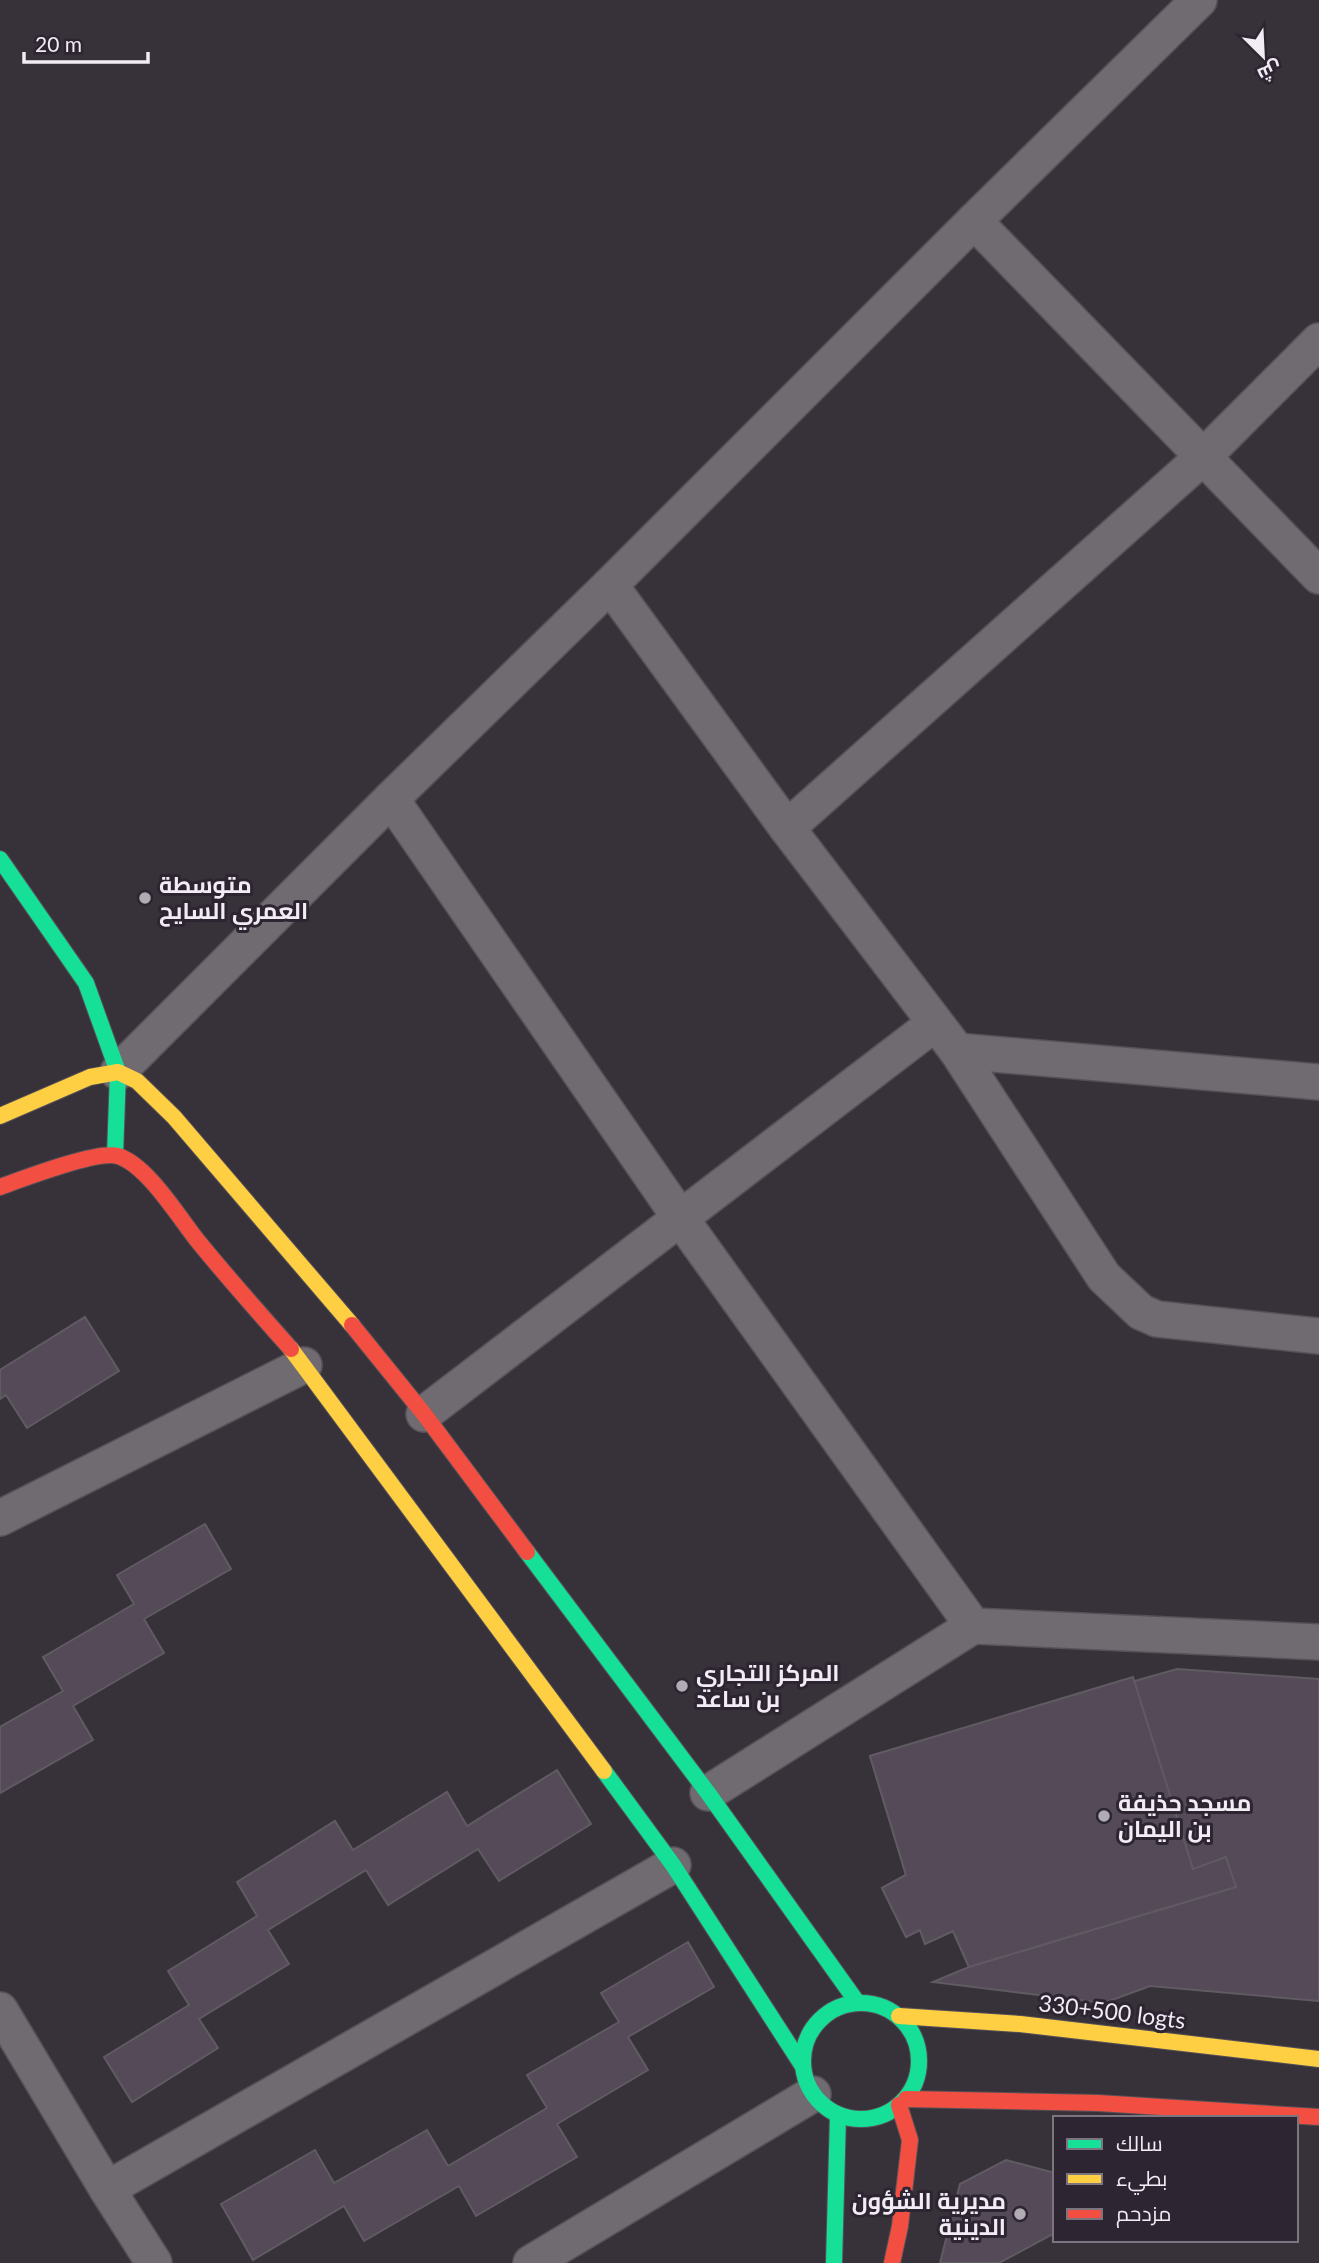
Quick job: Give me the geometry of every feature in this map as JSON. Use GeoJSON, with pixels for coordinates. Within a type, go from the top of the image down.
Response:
{"type":"FeatureCollection","features":[{"type":"Feature","properties":{"kind":"street"},"geometry":{"type":"LineString","coordinates":[[0,1116],[90,1077],[118,1072],[1199,0]]}},
{"type":"Feature","properties":{"kind":"street"},"geometry":{"type":"LineString","coordinates":[[974,221],[1319,576]]}},
{"type":"Feature","properties":{"kind":"street"},"geometry":{"type":"LineString","coordinates":[[787,828],[1203,456],[1319,341]]}},
{"type":"Feature","properties":{"kind":"street"},"geometry":{"type":"LineString","coordinates":[[610,585],[787,828],[957,1051],[1104,1277],[1141,1312],[1157,1319],[1319,1336]]}},
{"type":"Feature","properties":{"kind":"street"},"geometry":{"type":"LineString","coordinates":[[391,799],[681,1219],[973,1626]]}},
{"type":"Feature","properties":{"kind":"street"},"geometry":{"type":"LineString","coordinates":[[0,859],[86,983],[118,1072],[115,1155]]}},
{"type":"Feature","properties":{"kind":"street"},"geometry":{"type":"LineString","coordinates":[[424,1414],[934,1024]]}},
{"type":"Feature","properties":{"kind":"street"},"geometry":{"type":"LineString","coordinates":[[957,1051],[1319,1082]]}},
{"type":"Feature","properties":{"kind":"street"},"geometry":{"type":"LineString","coordinates":[[118,1072],[137,1081],[174,1117],[322,1287],[424,1414],[708,1793],[856,2002]]}},
{"type":"Feature","properties":{"kind":"street"},"geometry":{"type":"LineString","coordinates":[[0,1187],[71,1163],[115,1155],[126,1160],[150,1180],[197,1240],[304,1365],[673,1865],[818,2091],[856,2119],[874,2118],[892,2111],[915,2083],[920,2065],[918,2047],[911,2030],[899,2016],[879,2005],[856,2002],[839,2006],[824,2016],[811,2030],[804,2047],[818,2091],[834,2263]]}},
{"type":"Feature","properties":{"kind":"street"},"geometry":{"type":"LineString","coordinates":[[0,1518],[304,1365]]}},
{"type":"Feature","properties":{"kind":"street"},"geometry":{"type":"LineString","coordinates":[[708,1793],[973,1626],[1319,1642]]}},
{"type":"Feature","properties":{"kind":"street"},"geometry":{"type":"LineString","coordinates":[[107,2189],[673,1865]]}},
{"type":"Feature","properties":{"kind":"street"},"geometry":{"type":"LineString","coordinates":[[0,2010],[153,2263]]}},
{"type":"Feature","properties":{"kind":"street","name":"330+500 logts"},"geometry":{"type":"LineString","coordinates":[[899,2016],[1020,2024],[1319,2059]]}},
{"type":"Feature","properties":{"kind":"street"},"geometry":{"type":"LineString","coordinates":[[531,2263],[818,2091]]}},
{"type":"Feature","properties":{"kind":"street"},"geometry":{"type":"LineString","coordinates":[[902,2102],[1098,2103],[1319,2117]]}},
{"type":"Feature","properties":{"kind":"street"},"geometry":{"type":"LineString","coordinates":[[892,2263],[900,2226],[910,2140],[902,2102]]}},
{"type":"Feature","properties":{"kind":"building"},"geometry":{"type":"Polygon","coordinates":[[[85,1317],[119,1371],[27,1428],[6,1395],[0,1399],[0,1370],[85,1317]]]}},
{"type":"Feature","properties":{"kind":"building"},"geometry":{"type":"Polygon","coordinates":[[[205,1524],[231,1569],[144,1619],[164,1653],[73,1706],[93,1740],[0,1793],[0,1727],[63,1691],[43,1657],[134,1604],[117,1575],[205,1524]]]}},
{"type":"Feature","properties":{"kind":"building","name":"مسجد حذيفة بن اليمان"},"geometry":{"type":"Polygon","coordinates":[[[1177,1669],[1319,1679],[1319,2001],[1150,1986],[1104,2003],[933,1982],[969,1967],[953,1931],[925,1944],[920,1930],[906,1937],[882,1888],[906,1875],[870,1756],[1177,1669]]]}},
{"type":"Feature","properties":{"kind":"building"},"geometry":{"type":"Polygon","coordinates":[[[1133,1677],[1193,1869],[1226,1857],[1236,1887],[969,1967],[953,1931],[925,1944],[920,1930],[906,1937],[882,1888],[906,1875],[870,1756],[1133,1677]]]}},
{"type":"Feature","properties":{"kind":"building"},"geometry":{"type":"Polygon","coordinates":[[[557,1770],[591,1824],[499,1881],[478,1849],[388,1905],[366,1870],[268,1930],[289,1964],[199,2019],[218,2048],[132,2102],[104,2057],[189,2005],[168,1971],[257,1916],[237,1882],[335,1821],[353,1850],[447,1792],[467,1826],[557,1770]]]}},
{"type":"Feature","properties":{"kind":"building"},"geometry":{"type":"Polygon","coordinates":[[[688,1942],[714,1987],[628,2037],[648,2070],[557,2124],[577,2157],[476,2216],[459,2186],[364,2241],[344,2206],[253,2260],[221,2204],[315,2150],[334,2183],[427,2130],[448,2166],[547,2108],[527,2075],[619,2022],[601,1993],[688,1942]]]}},
{"type":"Feature","properties":{"kind":"building"},"geometry":{"type":"Polygon","coordinates":[[[1006,2160],[1053,2172],[1053,2234],[999,2263],[940,2263],[960,2184],[1006,2160]]]}},
{"type":"Feature","properties":{"kind":"traffic: fast"},"geometry":{"type":"LineString","coordinates":[[0,859],[86,983],[118,1072],[115,1155]]}},
{"type":"Feature","properties":{"kind":"traffic: fast"},"geometry":{"type":"LineString","coordinates":[[527,1552],[708,1793],[857,2002]]}},
{"type":"Feature","properties":{"kind":"traffic: fast"},"geometry":{"type":"LineString","coordinates":[[604,1771],[673,1865],[802,2065]]}},
{"type":"Feature","properties":{"kind":"traffic: fast"},"geometry":{"type":"LineString","coordinates":[[861,2003],[883,2007],[902,2020],[915,2039],[919,2061],[915,2083],[902,2102],[883,2115],[861,2119],[839,2115],[820,2102],[807,2083],[803,2061],[807,2039],[820,2020],[839,2007],[861,2003]]}},
{"type":"Feature","properties":{"kind":"traffic: fast"},"geometry":{"type":"LineString","coordinates":[[834,2263],[838,2115]]}},
{"type":"Feature","properties":{"kind":"traffic: slow"},"geometry":{"type":"LineString","coordinates":[[0,1116],[90,1077],[118,1072],[137,1081],[174,1117],[352,1325]]}},
{"type":"Feature","properties":{"kind":"traffic: slow"},"geometry":{"type":"LineString","coordinates":[[291,1349],[604,1771]]}},
{"type":"Feature","properties":{"kind":"traffic: slow"},"geometry":{"type":"LineString","coordinates":[[899,2016],[1020,2024],[1319,2059]]}},
{"type":"Feature","properties":{"kind":"traffic: jam"},"geometry":{"type":"LineString","coordinates":[[0,1187],[94,1157],[118,1156],[129,1161],[151,1180],[208,1254],[291,1349]]}},
{"type":"Feature","properties":{"kind":"traffic: jam"},"geometry":{"type":"LineString","coordinates":[[352,1325],[424,1414],[527,1552]]}},
{"type":"Feature","properties":{"kind":"traffic: jam"},"geometry":{"type":"LineString","coordinates":[[906,2099],[1098,2103],[1319,2117]]}},
{"type":"Feature","properties":{"kind":"traffic: jam"},"geometry":{"type":"LineString","coordinates":[[892,2263],[900,2226],[910,2140],[899,2105]]}},
{"type":"Feature","properties":{"kind":"place","name":"متوسطة العمري السايح"},"geometry":{"type":"Point","coordinates":[145,898]}},
{"type":"Feature","properties":{"kind":"place","name":"المركز التجاري بن ساعد"},"geometry":{"type":"Point","coordinates":[682,1686]}},
{"type":"Feature","properties":{"kind":"place","name":"مسجد حذيفة بن اليمان"},"geometry":{"type":"Point","coordinates":[1104,1816]}},
{"type":"Feature","properties":{"kind":"place","name":"مديرية الشؤون الدينية"},"geometry":{"type":"Point","coordinates":[1020,2214]}}]}
